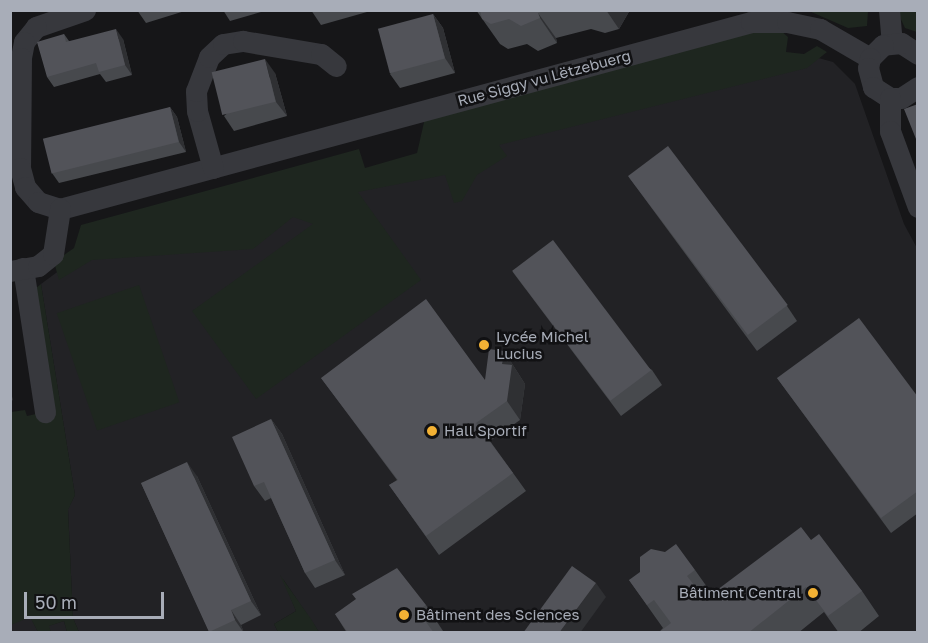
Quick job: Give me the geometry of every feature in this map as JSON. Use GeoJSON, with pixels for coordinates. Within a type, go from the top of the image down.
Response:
{"type":"FeatureCollection","features":[{"type":"Feature","properties":{"kind":"street"},"geometry":{"type":"LineString","coordinates":[[45,412],[14,268],[38,266],[53,254],[60,210],[38,202],[25,188],[20,168],[21,58],[24,42],[36,27],[85,10]]}},
{"type":"Feature","properties":{"kind":"street"},"geometry":{"type":"LineString","coordinates":[[889,10],[892,43]]}},
{"type":"Feature","properties":{"kind":"street","name":"Rue Siggy vu Lëtzebuerg"},"geometry":{"type":"LineString","coordinates":[[60,210],[751,22],[787,22],[820,29],[870,58]]}},
{"type":"Feature","properties":{"kind":"street"},"geometry":{"type":"LineString","coordinates":[[213,168],[197,111],[196,91],[209,57],[222,44],[243,41],[321,54],[336,66]]}},
{"type":"Feature","properties":{"kind":"street"},"geometry":{"type":"LineString","coordinates":[[918,54],[908,46],[892,43],[870,58],[868,78],[881,94],[890,98],[901,98],[918,87]]}},
{"type":"Feature","properties":{"kind":"street"},"geometry":{"type":"LineString","coordinates":[[890,98],[890,131],[918,207]]}},
{"type":"Feature","properties":{"kind":"shaded area"},"geometry":{"type":"Polygon","coordinates":[[[809,11],[868,11],[867,26],[848,28],[809,11]]]}},
{"type":"Feature","properties":{"kind":"shaded area"},"geometry":{"type":"Polygon","coordinates":[[[897,11],[917,11],[917,32],[905,28],[897,11]]]}},
{"type":"Feature","properties":{"kind":"shaded area"},"geometry":{"type":"Polygon","coordinates":[[[780,30],[788,37],[786,52],[804,54],[817,46],[827,52],[807,68],[499,145],[507,156],[477,175],[462,201],[454,203],[445,175],[358,192],[421,280],[256,399],[192,311],[313,224],[293,217],[253,249],[92,260],[59,280],[54,262],[74,248],[81,225],[359,149],[365,168],[417,153],[425,118],[745,32],[780,30]]]}},
{"type":"Feature","properties":{"kind":"shaded area","name":"Lycée Michel Lucius"},"geometry":{"type":"Polygon","coordinates":[[[804,54],[833,62],[855,84],[904,224],[917,248],[917,632],[319,632],[283,579],[296,611],[274,624],[278,632],[79,632],[73,618],[68,509],[75,495],[41,284],[87,250],[804,54]]]}},
{"type":"Feature","properties":{"kind":"shaded area"},"geometry":{"type":"Polygon","coordinates":[[[41,284],[75,495],[68,510],[73,618],[79,632],[67,632],[64,621],[49,626],[51,632],[38,632],[30,617],[11,625],[11,412],[25,410],[27,416],[45,412],[26,296],[41,284]]]}},
{"type":"Feature","properties":{"kind":"shaded area"},"geometry":{"type":"Polygon","coordinates":[[[139,285],[179,402],[97,431],[57,313],[139,285]]]}},
{"type":"Feature","properties":{"kind":"shaded area"},"geometry":{"type":"Polygon","coordinates":[[[280,575],[319,632],[278,632],[274,624],[296,611],[280,575]]]}},
{"type":"Feature","properties":{"kind":"shaded area"},"geometry":{"type":"Polygon","coordinates":[[[30,616],[38,632],[11,632],[10,625],[30,616]]]}},
{"type":"Feature","properties":{"kind":"shaded area"},"geometry":{"type":"Polygon","coordinates":[[[64,621],[67,632],[51,632],[48,626],[64,621]]]}},
{"type":"Feature","properties":{"kind":"building"},"geometry":{"type":"Polygon","coordinates":[[[480,10],[547,10],[538,13],[540,18],[521,26],[509,19],[491,24],[482,19],[480,10]]]}},
{"type":"Feature","properties":{"kind":"building"},"geometry":{"type":"Polygon","coordinates":[[[433,14],[445,58],[390,73],[378,29],[433,14]]]}},
{"type":"Feature","properties":{"kind":"building"},"geometry":{"type":"Polygon","coordinates":[[[116,29],[125,65],[99,72],[96,63],[47,77],[37,42],[64,34],[66,42],[116,29]]]}},
{"type":"Feature","properties":{"kind":"building"},"geometry":{"type":"Polygon","coordinates":[[[265,59],[276,102],[222,115],[212,72],[265,59]]]}},
{"type":"Feature","properties":{"kind":"building"},"geometry":{"type":"Polygon","coordinates":[[[918,104],[918,144],[904,109],[918,104]]]}},
{"type":"Feature","properties":{"kind":"building"},"geometry":{"type":"Polygon","coordinates":[[[170,107],[179,142],[52,174],[43,139],[170,107]]]}},
{"type":"Feature","properties":{"kind":"building"},"geometry":{"type":"Polygon","coordinates":[[[668,146],[788,305],[748,335],[628,176],[668,146]]]}},
{"type":"Feature","properties":{"kind":"building"},"geometry":{"type":"Polygon","coordinates":[[[553,240],[651,370],[610,401],[512,271],[553,240]]]}},
{"type":"Feature","properties":{"kind":"building","name":"Hall Sportif"},"geometry":{"type":"Polygon","coordinates":[[[426,299],[485,380],[489,349],[504,351],[502,364],[512,365],[507,401],[476,423],[513,473],[426,536],[389,485],[398,480],[321,378],[426,299]]]}},
{"type":"Feature","properties":{"kind":"building"},"geometry":{"type":"Polygon","coordinates":[[[859,318],[918,397],[918,491],[881,518],[777,378],[859,318]]]}},
{"type":"Feature","properties":{"kind":"building"},"geometry":{"type":"Polygon","coordinates":[[[271,419],[335,560],[305,573],[264,482],[254,486],[232,437],[271,419]]]}},
{"type":"Feature","properties":{"kind":"building"},"geometry":{"type":"Polygon","coordinates":[[[187,462],[251,601],[231,610],[235,620],[209,632],[141,483],[187,462]]]}},
{"type":"Feature","properties":{"kind":"building"},"geometry":{"type":"Polygon","coordinates":[[[801,527],[811,540],[819,534],[862,591],[828,616],[806,587],[748,633],[658,633],[671,623],[654,600],[647,605],[629,580],[640,572],[640,557],[651,549],[665,552],[676,544],[695,570],[687,576],[705,599],[801,527]]]}},
{"type":"Feature","properties":{"kind":"building"},"geometry":{"type":"Polygon","coordinates":[[[572,566],[596,583],[559,633],[523,633],[572,566]]]}},
{"type":"Feature","properties":{"kind":"building"},"geometry":{"type":"Polygon","coordinates":[[[397,568],[426,605],[418,611],[434,633],[348,633],[335,614],[356,599],[352,594],[397,568]]]}},
{"type":"Feature","properties":{"kind":"place","name":"Lycée Michel Lucius"},"geometry":{"type":"Point","coordinates":[484,345]}},
{"type":"Feature","properties":{"kind":"place","name":"Hall Sportif"},"geometry":{"type":"Point","coordinates":[432,431]}},
{"type":"Feature","properties":{"kind":"place","name":"Bâtiment Central"},"geometry":{"type":"Point","coordinates":[813,593]}},
{"type":"Feature","properties":{"kind":"place","name":"Bâtiment des Sciences"},"geometry":{"type":"Point","coordinates":[404,615]}}]}
